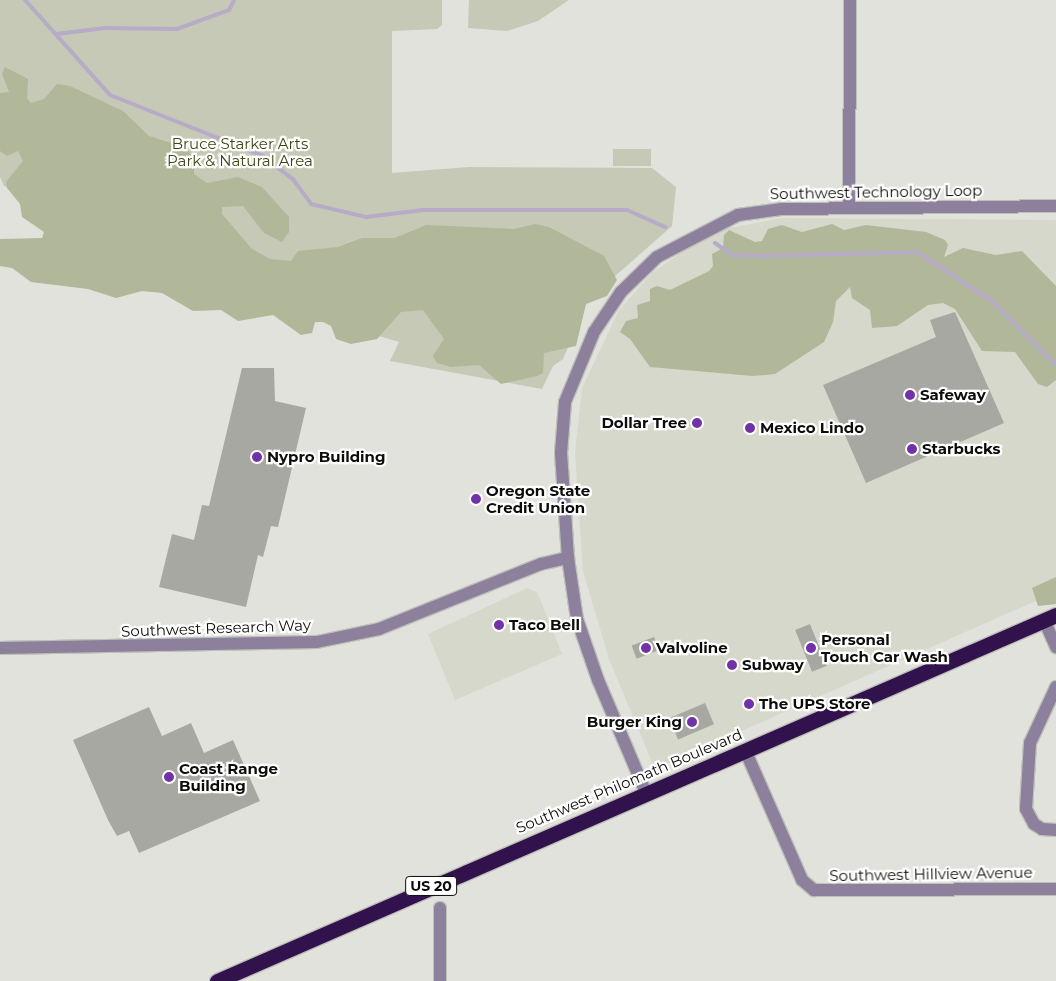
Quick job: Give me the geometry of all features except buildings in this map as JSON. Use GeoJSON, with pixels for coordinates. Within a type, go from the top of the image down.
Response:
{"type":"FeatureCollection","features":[{"type":"Feature","properties":{"kind":"highway","name":"Southwest Philomath Boulevard"},"geometry":{"type":"LineString","coordinates":[[217,981],[1050,618]]}},
{"type":"Feature","properties":{"kind":"street"},"geometry":{"type":"LineString","coordinates":[[849,208],[850,0]]}},
{"type":"Feature","properties":{"kind":"street","name":"Southwest Technology Loop"},"geometry":{"type":"LineString","coordinates":[[646,793],[586,650],[577,619],[568,558],[561,453],[566,402],[594,332],[621,292],[657,257],[738,214],[781,209],[1056,206]]}},
{"type":"Feature","properties":{"kind":"street","name":"Southwest Research Way"},"geometry":{"type":"LineString","coordinates":[[0,648],[317,642],[387,627],[541,564],[568,558]]}},
{"type":"Feature","properties":{"kind":"street"},"geometry":{"type":"LineString","coordinates":[[1050,618],[1056,647]]}},
{"type":"Feature","properties":{"kind":"street"},"geometry":{"type":"LineString","coordinates":[[1056,687],[1030,742],[1026,809],[1034,824],[1042,829],[1056,830]]}},
{"type":"Feature","properties":{"kind":"street","name":"Southwest Hillview Avenue"},"geometry":{"type":"LineString","coordinates":[[745,750],[802,880],[814,890],[1056,889]]}},
{"type":"Feature","properties":{"kind":"street"},"geometry":{"type":"LineString","coordinates":[[440,908],[440,981]]}},
{"type":"Feature","properties":{"kind":"shaded area"},"geometry":{"type":"Polygon","coordinates":[[[782,218],[1056,220],[1056,592],[655,769],[609,659],[583,571],[575,453],[582,388],[619,310],[652,273],[692,245],[724,229],[782,218]]]}},
{"type":"Feature","properties":{"kind":"shaded area"},"geometry":{"type":"Polygon","coordinates":[[[527,588],[537,592],[562,654],[455,700],[428,634],[527,588]]]}},
{"type":"Feature","properties":{"kind":"green space","name":"Bruce Starker Arts Park & Natural Area"},"geometry":{"type":"Polygon","coordinates":[[[0,0],[442,0],[442,25],[437,29],[392,31],[392,173],[469,167],[652,168],[676,187],[672,226],[588,300],[563,359],[553,366],[542,389],[390,361],[399,342],[335,323],[54,224],[30,194],[4,186],[0,177],[0,0]]]}},
{"type":"Feature","properties":{"kind":"green space"},"geometry":{"type":"Polygon","coordinates":[[[469,0],[569,0],[538,21],[507,31],[468,28],[469,0]]]}},
{"type":"Feature","properties":{"kind":"green space"},"geometry":{"type":"Polygon","coordinates":[[[5,67],[28,79],[27,98],[31,103],[44,99],[57,84],[70,86],[123,111],[149,136],[187,148],[194,160],[194,174],[207,183],[238,177],[262,187],[289,217],[289,232],[282,242],[264,233],[243,206],[222,207],[222,214],[252,249],[270,259],[291,261],[298,251],[338,247],[362,238],[395,238],[426,225],[514,229],[535,224],[549,227],[604,256],[617,280],[607,296],[586,304],[576,346],[544,353],[543,373],[501,384],[479,365],[451,367],[437,363],[433,356],[444,339],[423,310],[401,312],[377,339],[351,344],[336,339],[331,326],[323,322],[315,322],[312,333],[301,335],[273,315],[238,321],[221,310],[193,311],[162,293],[142,291],[116,298],[88,289],[31,282],[12,268],[0,266],[0,239],[42,238],[44,232],[22,217],[20,204],[7,188],[6,182],[23,161],[18,151],[7,156],[0,151],[0,93],[9,92],[2,74],[5,67]]]}},
{"type":"Feature","properties":{"kind":"green space"},"geometry":{"type":"Polygon","coordinates":[[[613,149],[651,149],[651,166],[613,166],[613,149]]]}},
{"type":"Feature","properties":{"kind":"green space"},"geometry":{"type":"Polygon","coordinates":[[[832,224],[844,230],[866,225],[926,232],[945,240],[948,245],[944,257],[963,248],[996,255],[1022,251],[1056,286],[1056,380],[1047,387],[1038,384],[1015,352],[982,351],[955,309],[943,303],[928,305],[897,326],[872,328],[870,310],[852,298],[850,287],[836,301],[833,322],[824,342],[775,374],[753,376],[650,367],[630,339],[620,332],[626,321],[638,318],[637,305],[650,301],[650,289],[657,286],[670,290],[709,271],[713,266],[712,254],[723,248],[724,235],[729,230],[755,242],[762,241],[768,229],[782,225],[802,232],[832,224]]]}},
{"type":"Feature","properties":{"kind":"green space"},"geometry":{"type":"Polygon","coordinates":[[[1056,577],[1056,604],[1038,606],[1032,588],[1056,577]]]}},
{"type":"Feature","properties":{"kind":"waterway"},"geometry":{"type":"LineString","coordinates":[[25,0],[110,95],[261,155],[293,179],[311,204],[366,217],[423,210],[627,210],[665,227]]}},
{"type":"Feature","properties":{"kind":"waterway"},"geometry":{"type":"LineString","coordinates":[[57,34],[105,28],[177,29],[229,10],[234,0]]}},
{"type":"Feature","properties":{"kind":"waterway"},"geometry":{"type":"LineString","coordinates":[[715,243],[732,255],[765,256],[917,252],[992,301],[1056,365]]}},
{"type":"Feature","properties":{"kind":"place","name":"Safeway"},"geometry":{"type":"Point","coordinates":[910,395]}},
{"type":"Feature","properties":{"kind":"place","name":"Dollar Tree"},"geometry":{"type":"Point","coordinates":[697,423]}},
{"type":"Feature","properties":{"kind":"place","name":"Mexico Lindo"},"geometry":{"type":"Point","coordinates":[750,428]}},
{"type":"Feature","properties":{"kind":"place","name":"Starbucks"},"geometry":{"type":"Point","coordinates":[912,449]}},
{"type":"Feature","properties":{"kind":"place","name":"Nypro Building"},"geometry":{"type":"Point","coordinates":[257,457]}},
{"type":"Feature","properties":{"kind":"place","name":"Oregon State Credit Union"},"geometry":{"type":"Point","coordinates":[476,499]}},
{"type":"Feature","properties":{"kind":"place","name":"Taco Bell"},"geometry":{"type":"Point","coordinates":[499,625]}},
{"type":"Feature","properties":{"kind":"place","name":"Valvoline"},"geometry":{"type":"Point","coordinates":[646,648]}},
{"type":"Feature","properties":{"kind":"place","name":"Personal Touch Car Wash"},"geometry":{"type":"Point","coordinates":[811,648]}},
{"type":"Feature","properties":{"kind":"place","name":"Subway"},"geometry":{"type":"Point","coordinates":[732,665]}},
{"type":"Feature","properties":{"kind":"place","name":"The UPS Store"},"geometry":{"type":"Point","coordinates":[749,704]}},
{"type":"Feature","properties":{"kind":"place","name":"Burger King"},"geometry":{"type":"Point","coordinates":[692,722]}},
{"type":"Feature","properties":{"kind":"place","name":"Coast Range Building"},"geometry":{"type":"Point","coordinates":[169,777]}}]}
